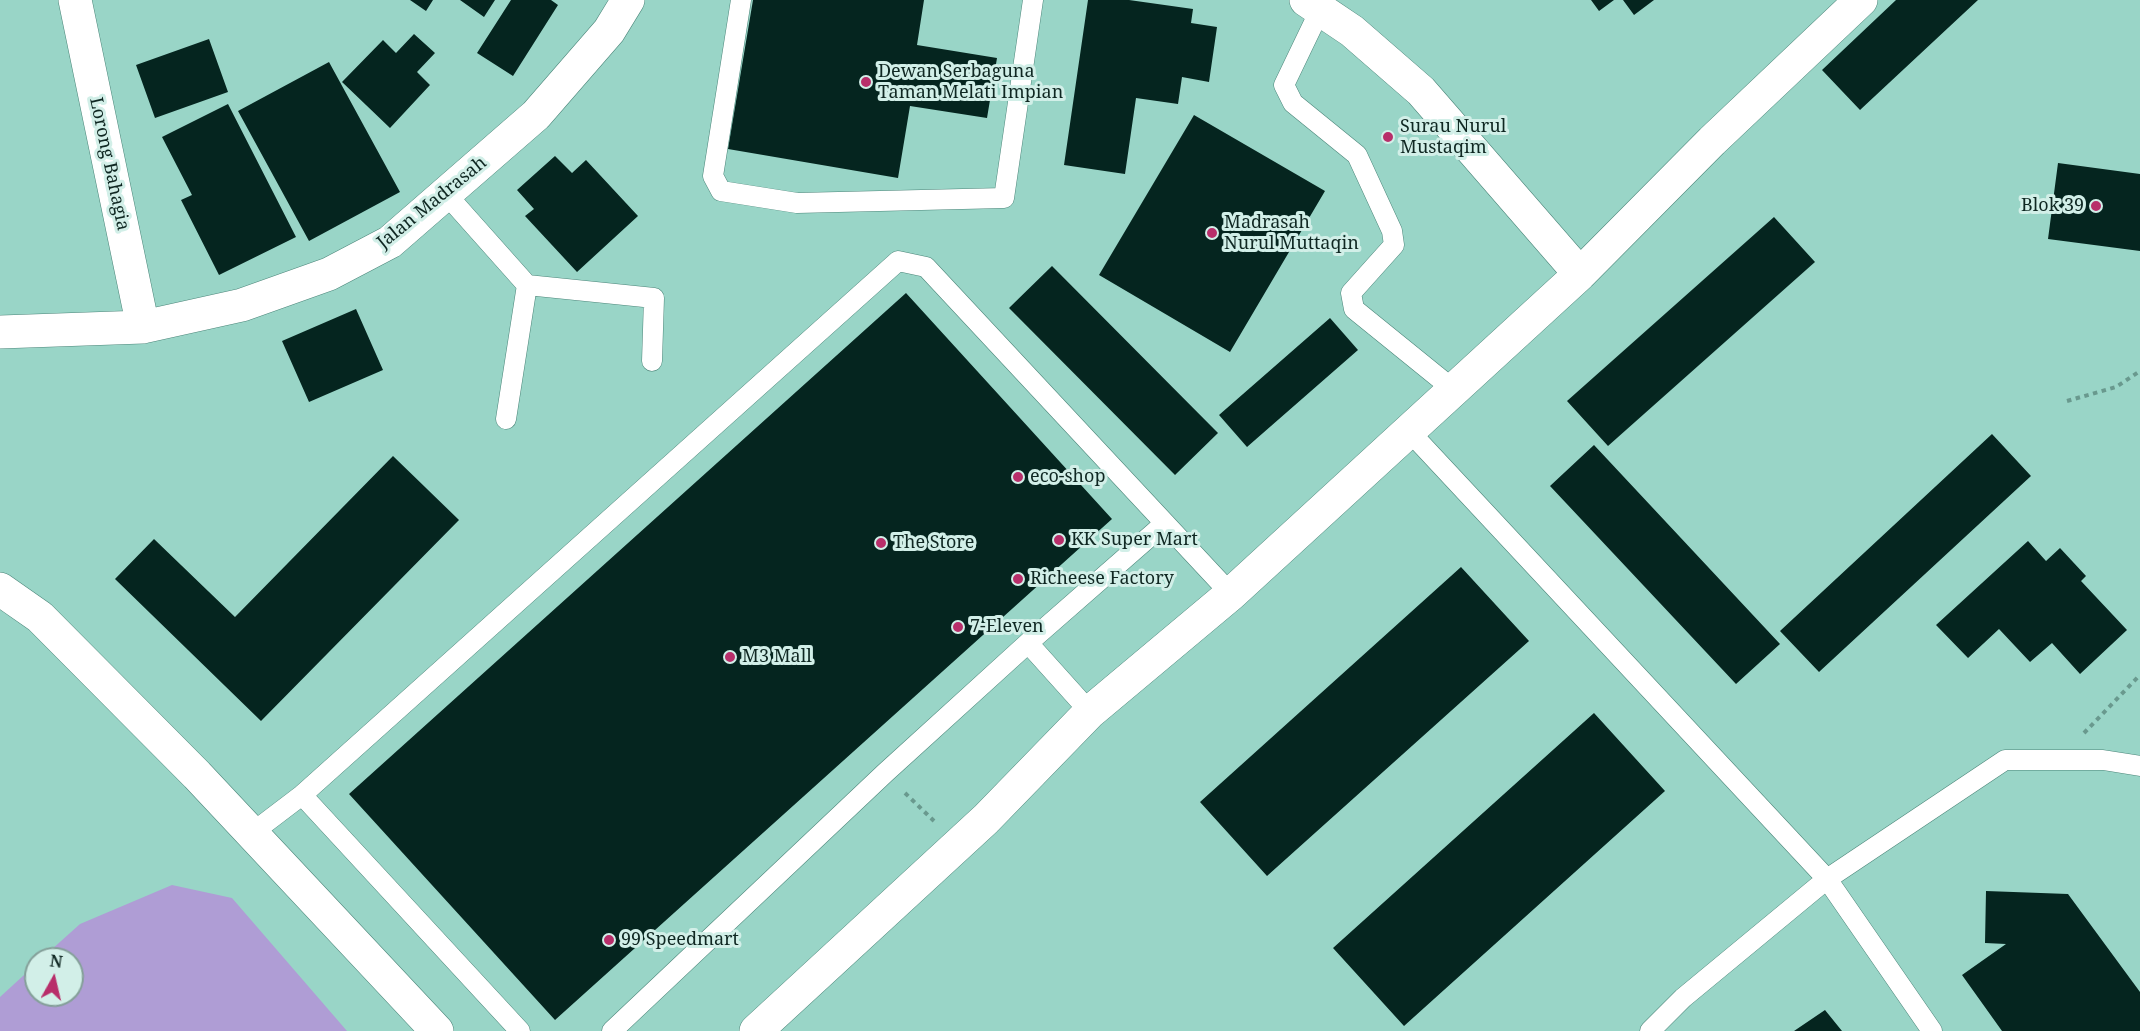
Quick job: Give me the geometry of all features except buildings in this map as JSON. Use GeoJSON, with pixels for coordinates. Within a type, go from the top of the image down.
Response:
{"type":"FeatureCollection","features":[{"type":"Feature","properties":{"kind":"street","name":"Lorong Bahagia"},"geometry":{"type":"LineString","coordinates":[[75,0],[143,327]]}},
{"type":"Feature","properties":{"kind":"street","name":"Jalan Madrasah"},"geometry":{"type":"LineString","coordinates":[[0,332],[143,327],[242,305],[329,274],[390,242],[536,116],[609,31],[628,0]]}},
{"type":"Feature","properties":{"kind":"street"},"geometry":{"type":"LineString","coordinates":[[756,1031],[958,845],[1090,712],[1231,594],[1580,274],[1712,141],[1861,0]]}},
{"type":"Feature","properties":{"kind":"street"},"geometry":{"type":"LineString","coordinates":[[1313,4],[1421,91],[1580,274]]}},
{"type":"Feature","properties":{"kind":"street"},"geometry":{"type":"LineString","coordinates":[[0,589],[40,617],[252,833],[437,1031]]}},
{"type":"Feature","properties":{"kind":"lane"},"geometry":{"type":"LineString","coordinates":[[741,0],[713,176],[721,191],[797,203],[1004,198],[1033,0]]}},
{"type":"Feature","properties":{"kind":"lane"},"geometry":{"type":"LineString","coordinates":[[1313,4],[1284,85],[1293,103],[1357,155],[1392,231],[1394,245],[1351,292],[1354,309],[1454,390]]}},
{"type":"Feature","properties":{"kind":"lane"},"geometry":{"type":"LineString","coordinates":[[446,194],[527,285],[654,298],[652,361]]}},
{"type":"Feature","properties":{"kind":"lane"},"geometry":{"type":"LineString","coordinates":[[252,833],[302,795],[898,261],[926,267],[1231,594]]}},
{"type":"Feature","properties":{"kind":"lane"},"geometry":{"type":"LineString","coordinates":[[506,419],[527,285]]}},
{"type":"Feature","properties":{"kind":"lane"},"geometry":{"type":"LineString","coordinates":[[1409,431],[1827,879],[1932,1031]]}},
{"type":"Feature","properties":{"kind":"lane"},"geometry":{"type":"LineString","coordinates":[[612,1031],[885,773],[1164,524]]}},
{"type":"Feature","properties":{"kind":"lane"},"geometry":{"type":"LineString","coordinates":[[1028,643],[1090,712]]}},
{"type":"Feature","properties":{"kind":"lane"},"geometry":{"type":"LineString","coordinates":[[1650,1031],[1690,991],[1827,879],[2005,760],[2103,760],[2140,766]]}},
{"type":"Feature","properties":{"kind":"lane"},"geometry":{"type":"LineString","coordinates":[[302,795],[520,1031]]}},
{"type":"Feature","properties":{"kind":"path"},"geometry":{"type":"LineString","coordinates":[[2067,401],[2116,387],[2140,371]]}},
{"type":"Feature","properties":{"kind":"path"},"geometry":{"type":"LineString","coordinates":[[2058,760],[2140,675]]}},
{"type":"Feature","properties":{"kind":"path"},"geometry":{"type":"LineString","coordinates":[[885,773],[958,845]]}},
{"type":"Feature","properties":{"kind":"shaded area"},"geometry":{"type":"Polygon","coordinates":[[[172,885],[232,898],[347,1031],[0,1031],[0,997],[24,975],[24,1007],[84,1007],[84,947],[54,947],[80,924],[172,885]]]}},
{"type":"Feature","properties":{"kind":"place","name":"Dewan Serbaguna Taman Melati Impian"},"geometry":{"type":"Point","coordinates":[866,82]}},
{"type":"Feature","properties":{"kind":"place","name":"Surau Nurul Mustaqim"},"geometry":{"type":"Point","coordinates":[1388,137]}},
{"type":"Feature","properties":{"kind":"place","name":"Blok 39"},"geometry":{"type":"Point","coordinates":[2096,206]}},
{"type":"Feature","properties":{"kind":"place","name":"Madrasah Nurul Muttaqin"},"geometry":{"type":"Point","coordinates":[1212,233]}},
{"type":"Feature","properties":{"kind":"place","name":"eco-shop"},"geometry":{"type":"Point","coordinates":[1018,477]}},
{"type":"Feature","properties":{"kind":"place","name":"KK Super Mart"},"geometry":{"type":"Point","coordinates":[1059,540]}},
{"type":"Feature","properties":{"kind":"place","name":"The Store"},"geometry":{"type":"Point","coordinates":[881,543]}},
{"type":"Feature","properties":{"kind":"place","name":"Richeese Factory"},"geometry":{"type":"Point","coordinates":[1018,579]}},
{"type":"Feature","properties":{"kind":"place","name":"7-Eleven"},"geometry":{"type":"Point","coordinates":[958,627]}},
{"type":"Feature","properties":{"kind":"place","name":"M3 Mall"},"geometry":{"type":"Point","coordinates":[730,657]}},
{"type":"Feature","properties":{"kind":"place","name":"99 Speedmart"},"geometry":{"type":"Point","coordinates":[609,940]}}]}
